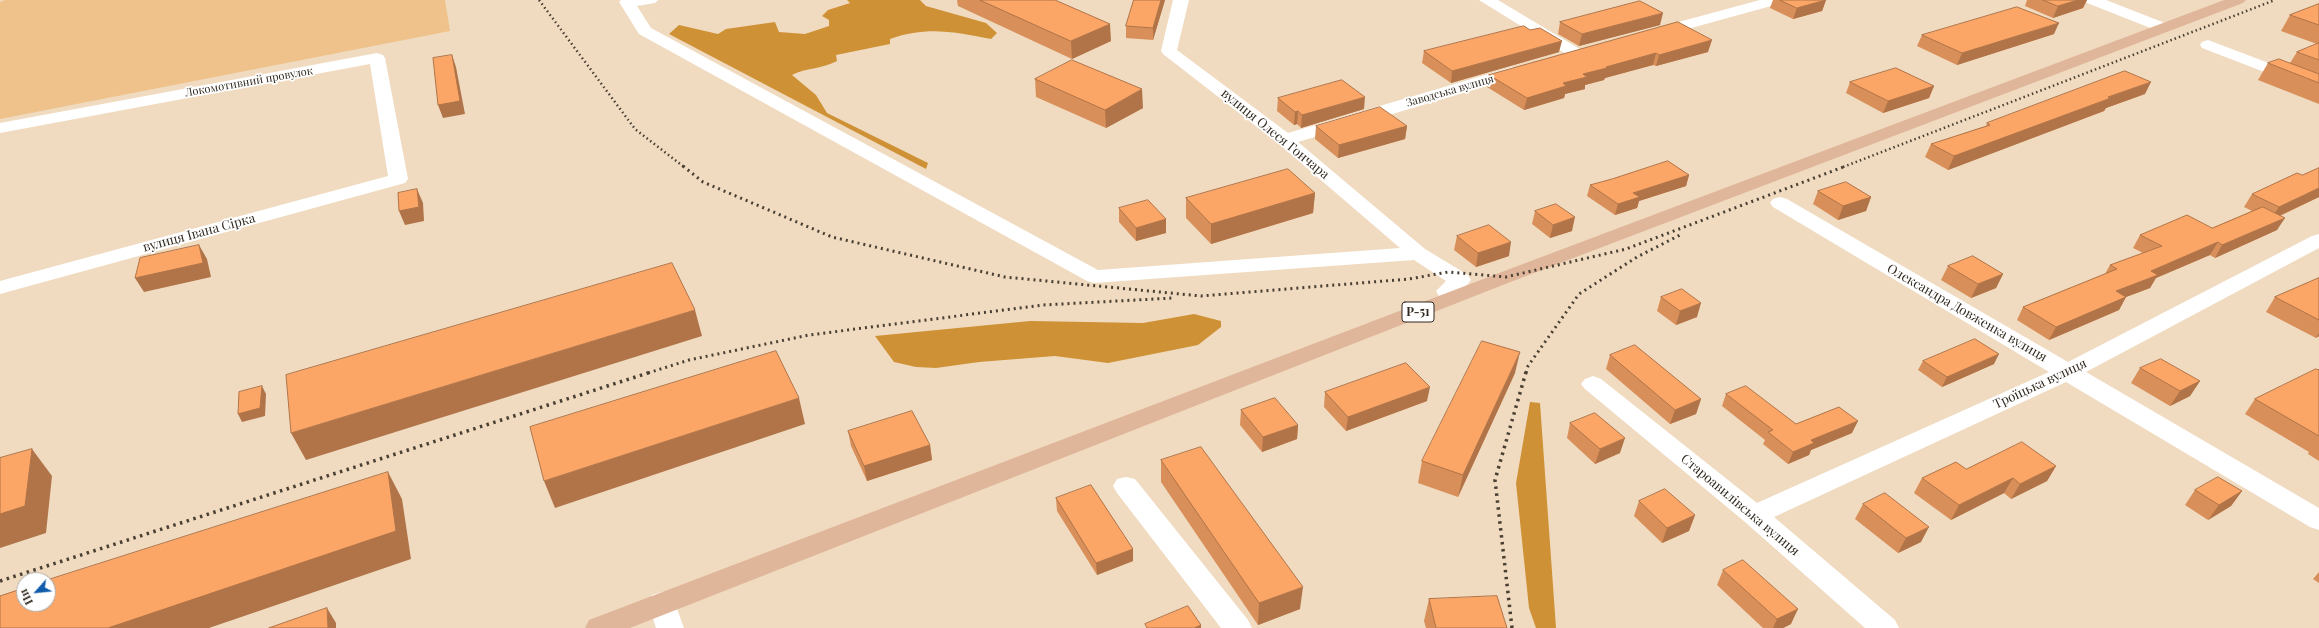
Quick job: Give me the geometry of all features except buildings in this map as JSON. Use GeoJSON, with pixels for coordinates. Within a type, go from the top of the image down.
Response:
{"type":"FeatureCollection","features":[{"type":"Feature","properties":{"kind":"main road","name":"Р-51"},"geometry":{"type":"LineString","coordinates":[[599,628],[666,616],[1535,265],[2238,0]]}},
{"type":"Feature","properties":{"kind":"street"},"geometry":{"type":"LineString","coordinates":[[650,0],[629,1],[645,31],[1094,277],[1418,253]]}},
{"type":"Feature","properties":{"kind":"street","name":"вулиця Олеся Гончара"},"geometry":{"type":"LineString","coordinates":[[1181,0],[1169,51],[1285,140],[1418,253],[1460,280],[1447,291]]}},
{"type":"Feature","properties":{"kind":"street"},"geometry":{"type":"LineString","coordinates":[[1487,0],[1584,52],[1554,61]]}},
{"type":"Feature","properties":{"kind":"street"},"geometry":{"type":"LineString","coordinates":[[1638,37],[1777,0]]}},
{"type":"Feature","properties":{"kind":"street"},"geometry":{"type":"LineString","coordinates":[[2092,0],[2164,28]]}},
{"type":"Feature","properties":{"kind":"street"},"geometry":{"type":"LineString","coordinates":[[2208,45],[2319,88]]}},
{"type":"Feature","properties":{"kind":"street","name":"Локомотивний провулок"},"geometry":{"type":"LineString","coordinates":[[0,128],[377,58],[398,179]]}},
{"type":"Feature","properties":{"kind":"street","name":"Заводська вулиця"},"geometry":{"type":"LineString","coordinates":[[1285,140],[1532,67]]}},
{"type":"Feature","properties":{"kind":"street","name":"вулиця Івана Сірка"},"geometry":{"type":"LineString","coordinates":[[0,288],[398,179]]}},
{"type":"Feature","properties":{"kind":"street","name":"Олександра Довженка вулиця"},"geometry":{"type":"LineString","coordinates":[[1780,203],[2319,520]]}},
{"type":"Feature","properties":{"kind":"street","name":"Троїцька вулиця"},"geometry":{"type":"LineString","coordinates":[[1754,515],[2068,372],[2319,240]]}},
{"type":"Feature","properties":{"kind":"street","name":"Староавилівська вулиця"},"geometry":{"type":"LineString","coordinates":[[1593,384],[1754,515],[1885,628]]}},
{"type":"Feature","properties":{"kind":"street"},"geometry":{"type":"LineString","coordinates":[[1126,486],[1238,628]]}},
{"type":"Feature","properties":{"kind":"shaded area"},"geometry":{"type":"Polygon","coordinates":[[[5,0],[445,0],[450,31],[0,119],[0,2],[5,0]]]}},
{"type":"Feature","properties":{"kind":"shaded area"},"geometry":{"type":"Polygon","coordinates":[[[847,0],[920,0],[926,6],[986,23],[997,33],[991,39],[952,32],[929,31],[904,35],[890,39],[890,44],[836,55],[837,61],[831,64],[798,72],[792,75],[816,95],[827,113],[928,163],[926,169],[669,34],[679,25],[718,34],[726,29],[775,22],[779,32],[805,34],[829,26],[829,20],[822,16],[828,10],[850,3],[847,0]]]}},
{"type":"Feature","properties":{"kind":"shaded area"},"geometry":{"type":"Polygon","coordinates":[[[1194,314],[1221,321],[1221,327],[1198,345],[1108,363],[1055,356],[979,362],[936,368],[916,367],[894,362],[875,336],[1030,321],[1143,323],[1194,314]]]}},
{"type":"Feature","properties":{"kind":"shaded area"},"geometry":{"type":"Polygon","coordinates":[[[1530,402],[1540,403],[1556,628],[1536,628],[1529,608],[1516,483],[1530,402]]]}},
{"type":"Feature","properties":{"kind":"railway"},"geometry":{"type":"LineString","coordinates":[[539,0],[635,129],[684,167]]}},
{"type":"Feature","properties":{"kind":"railway"},"geometry":{"type":"LineString","coordinates":[[1843,167],[2275,0]]}},
{"type":"Feature","properties":{"kind":"railway"},"geometry":{"type":"LineString","coordinates":[[683,166],[703,182],[832,237],[1005,277],[1201,296],[1409,279],[1448,272],[1506,277],[1626,249],[1846,166]]}},
{"type":"Feature","properties":{"kind":"railway"},"geometry":{"type":"LineString","coordinates":[[1526,373],[1528,366],[1579,294],[1637,257],[1682,234]]}},
{"type":"Feature","properties":{"kind":"railway"},"geometry":{"type":"LineString","coordinates":[[648,373],[689,360],[809,335],[1043,305],[1173,298]]}},
{"type":"Feature","properties":{"kind":"railway"},"geometry":{"type":"LineString","coordinates":[[0,581],[651,372]]}},
{"type":"Feature","properties":{"kind":"railway"},"geometry":{"type":"LineString","coordinates":[[1512,628],[1495,480],[1526,372]]}}]}
